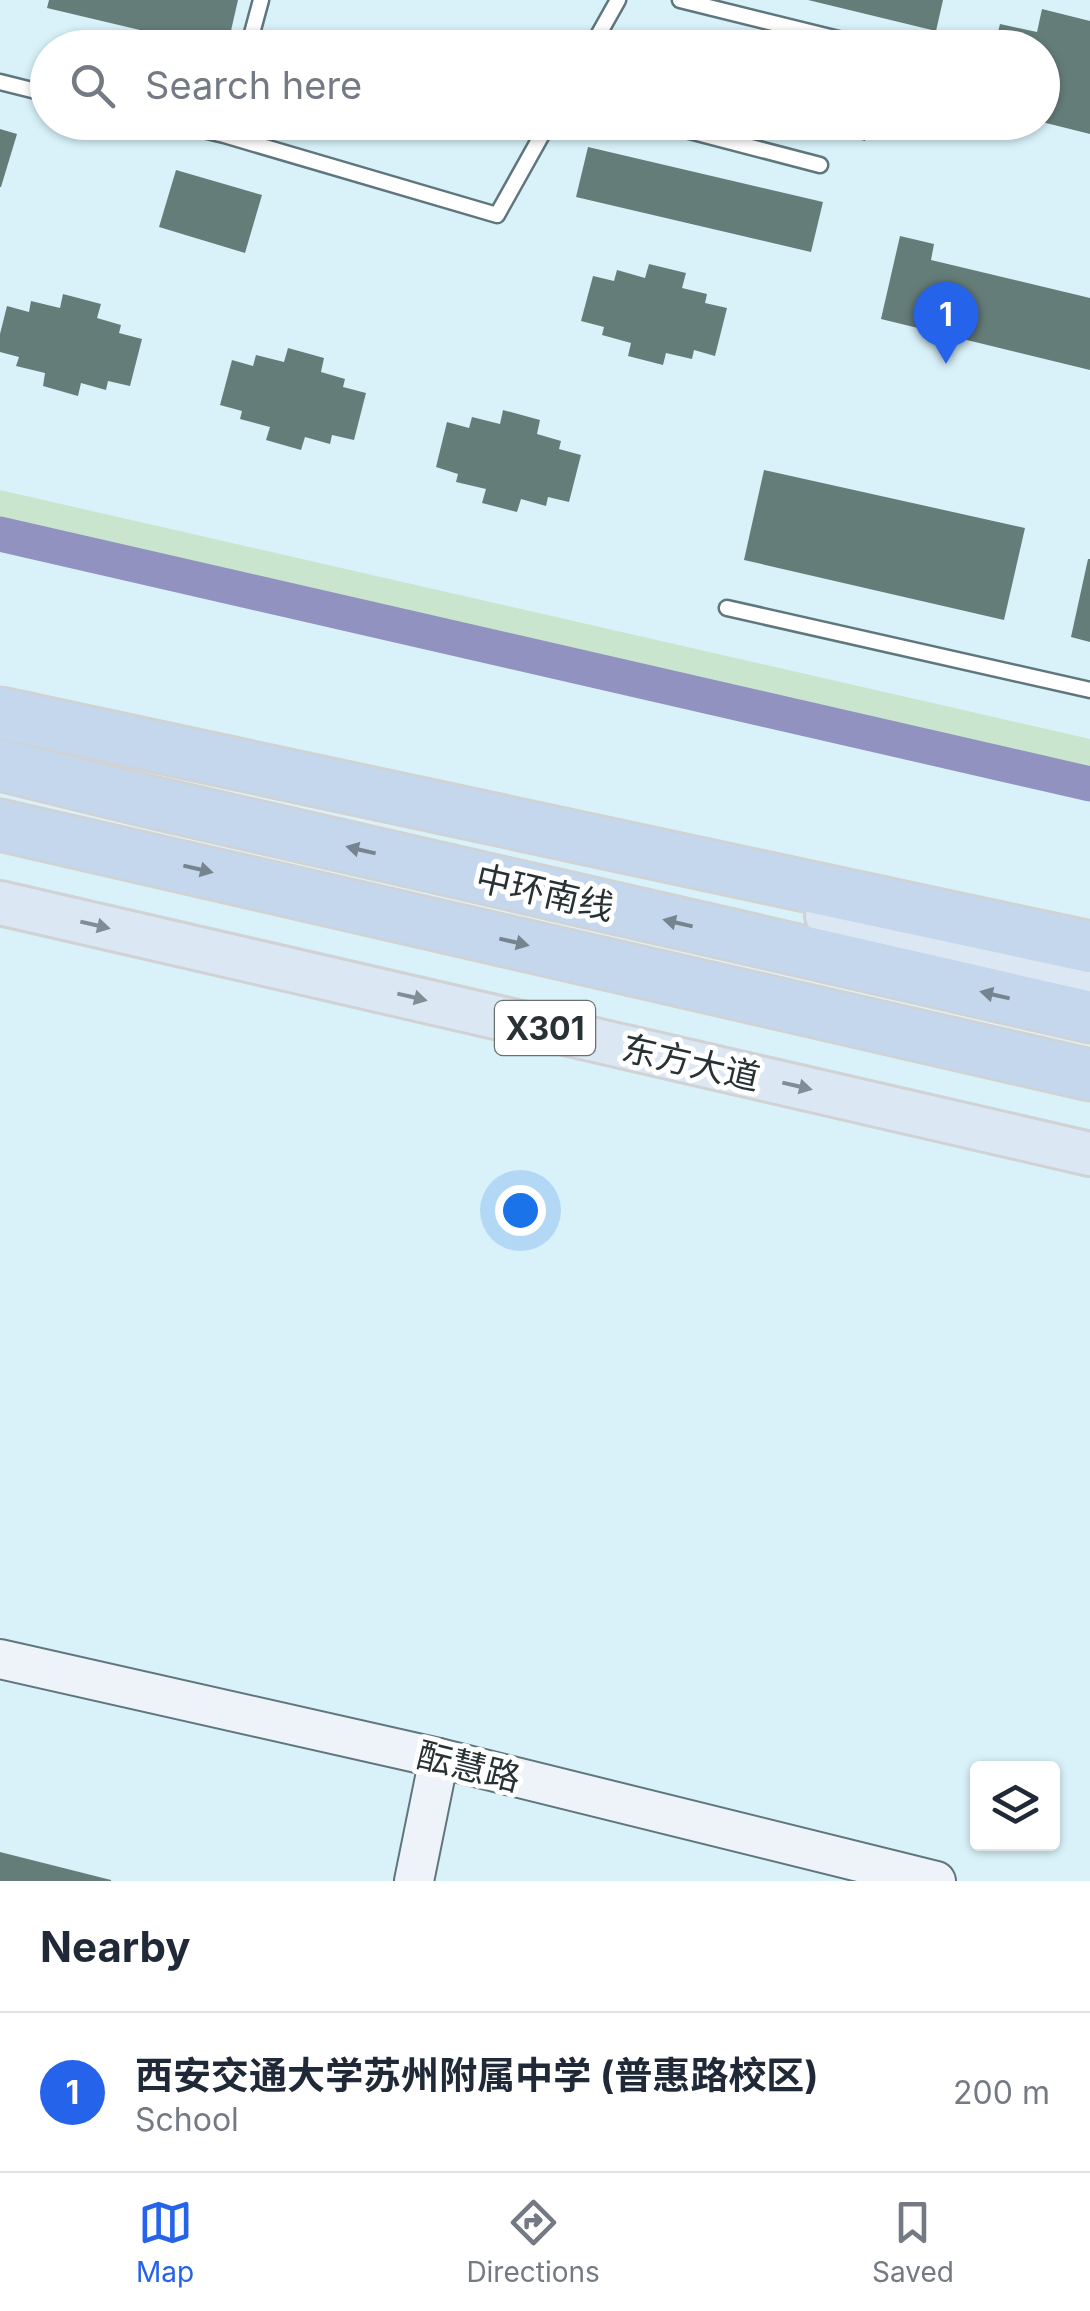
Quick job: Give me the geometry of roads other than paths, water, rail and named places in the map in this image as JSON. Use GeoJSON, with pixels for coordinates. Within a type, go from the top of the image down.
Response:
{"type":"FeatureCollection","features":[{"type":"Feature","properties":{"kind":"highway"},"geometry":{"type":"LineString","coordinates":[[0,712],[1090,947]]}},
{"type":"Feature","properties":{"kind":"highway","name":"中环南线"},"geometry":{"type":"LineString","coordinates":[[0,765],[1090,1017]]}},
{"type":"Feature","properties":{"kind":"highway","name":"中环南线"},"geometry":{"type":"LineString","coordinates":[[0,825],[1090,1074]]}},
{"type":"Feature","properties":{"kind":"main road"},"geometry":{"type":"LineString","coordinates":[[0,733],[1090,974]]}},
{"type":"Feature","properties":{"kind":"main road","name":"东方大道"},"geometry":{"type":"LineString","coordinates":[[0,903],[1090,1154]]}},
{"type":"Feature","properties":{"kind":"street","name":"酝慧路"},"geometry":{"type":"LineString","coordinates":[[0,1660],[439,1758],[936,1881]]}},
{"type":"Feature","properties":{"kind":"street"},"geometry":{"type":"LineString","coordinates":[[414,1881],[439,1758]]}},
{"type":"Feature","properties":{"kind":"lane"},"geometry":{"type":"LineString","coordinates":[[253,30],[261,0]]}},
{"type":"Feature","properties":{"kind":"lane"},"geometry":{"type":"LineString","coordinates":[[602,30],[618,0]]}},
{"type":"Feature","properties":{"kind":"lane"},"geometry":{"type":"LineString","coordinates":[[680,0],[802,30]]}},
{"type":"Feature","properties":{"kind":"lane"},"geometry":{"type":"LineString","coordinates":[[0,82],[30,90]]}},
{"type":"Feature","properties":{"kind":"lane"},"geometry":{"type":"LineString","coordinates":[[261,140],[496,215],[539,140]]}},
{"type":"Feature","properties":{"kind":"lane"},"geometry":{"type":"LineString","coordinates":[[724,140],[820,165]]}},
{"type":"Feature","properties":{"kind":"lane"},"geometry":{"type":"LineString","coordinates":[[727,608],[1090,690]]}},
{"type":"Feature","properties":{"kind":"waterway"},"geometry":{"type":"LineString","coordinates":[[0,534],[1090,784]]}},
{"type":"Feature","properties":{"kind":"place","name":"西安交通大学苏州附属中学 (普惠路校区)"},"geometry":{"type":"Point","coordinates":[946,364]}}]}
